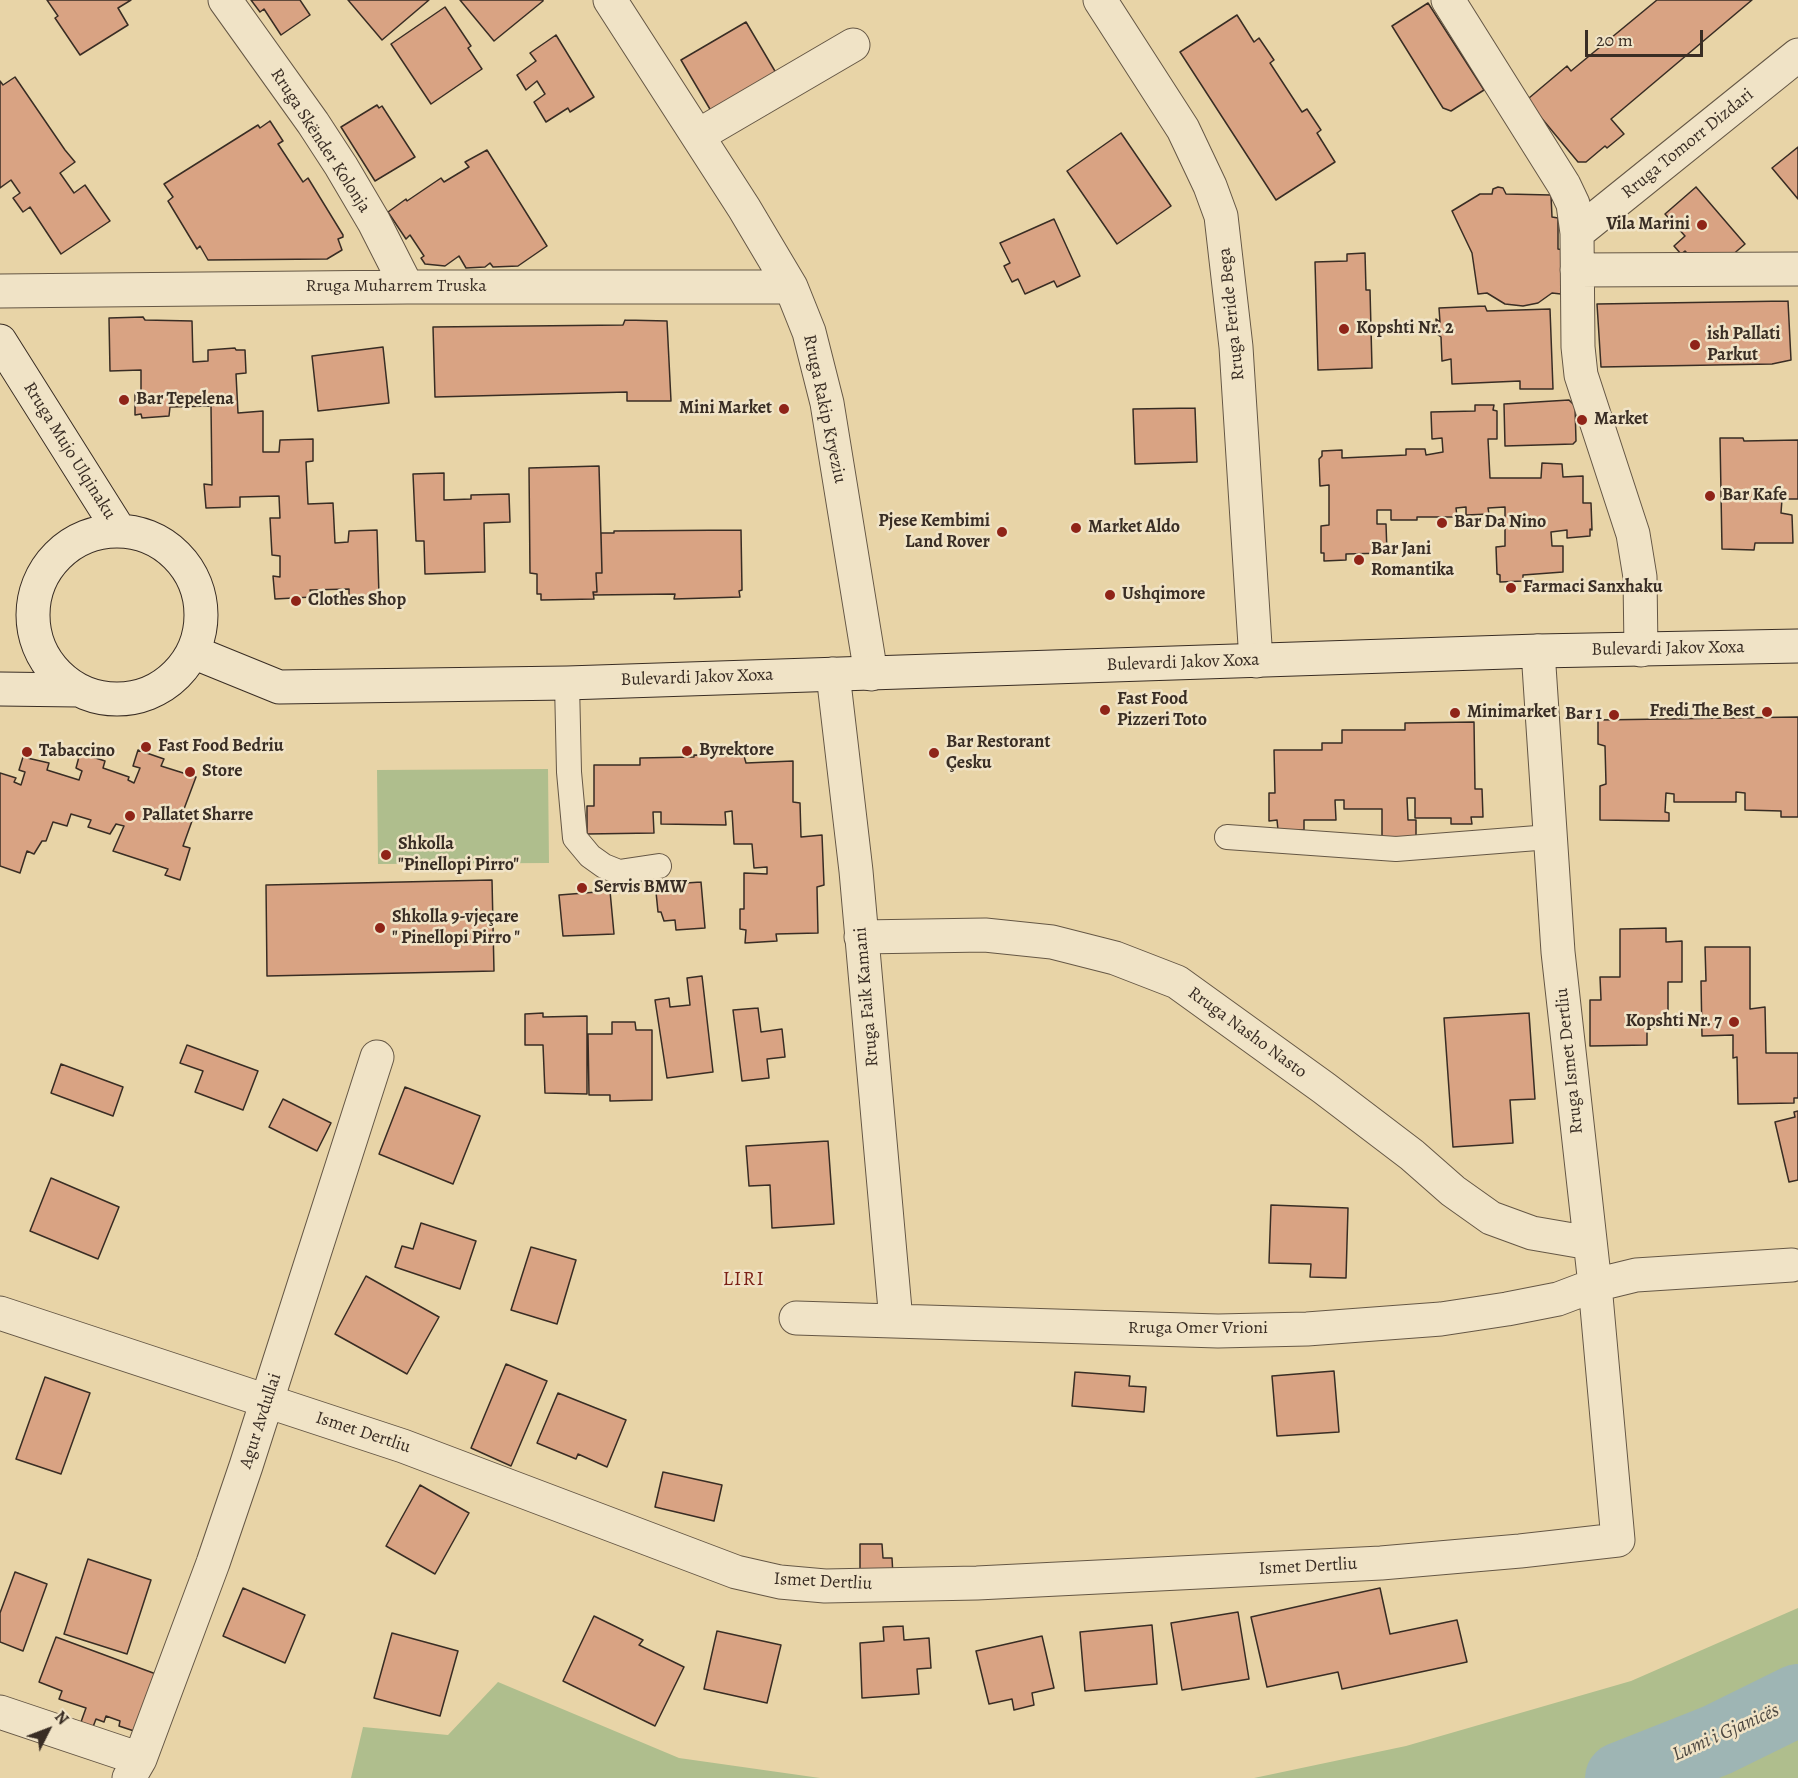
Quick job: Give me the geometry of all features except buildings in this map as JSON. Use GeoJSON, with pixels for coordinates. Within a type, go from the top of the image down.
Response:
{"type":"FeatureCollection","features":[{"type":"Feature","properties":{"kind":"street","name":"Rruga Skënder Kolonja"},"geometry":{"type":"LineString","coordinates":[[225,0],[341,166],[374,222],[407,287]]}},
{"type":"Feature","properties":{"kind":"street","name":"Rruga Rakip Kryeziu"},"geometry":{"type":"LineString","coordinates":[[610,0],[699,135],[791,287],[809,332],[827,403],[871,674]]}},
{"type":"Feature","properties":{"kind":"street","name":"Rruga Feride Bega"},"geometry":{"type":"LineString","coordinates":[[1100,0],[1183,129],[1210,186],[1221,216],[1236,347],[1256,661]]}},
{"type":"Feature","properties":{"kind":"street"},"geometry":{"type":"LineString","coordinates":[[1448,0],[1564,185],[1573,204],[1577,233],[1581,375],[1633,534],[1640,577],[1641,650]]}},
{"type":"Feature","properties":{"kind":"street"},"geometry":{"type":"LineString","coordinates":[[699,135],[853,45]]}},
{"type":"Feature","properties":{"kind":"street","name":"Rruga Tomorr Dizdari"},"geometry":{"type":"LineString","coordinates":[[1577,233],[1798,55]]}},
{"type":"Feature","properties":{"kind":"street"},"geometry":{"type":"LineString","coordinates":[[1577,270],[1798,269]]}},
{"type":"Feature","properties":{"kind":"street","name":"Rruga Muharrem Truska"},"geometry":{"type":"LineString","coordinates":[[0,291],[407,287],[791,287]]}},
{"type":"Feature","properties":{"kind":"street","name":"Rruga Mujo Ulqinaku"},"geometry":{"type":"LineString","coordinates":[[0,341],[119,530]]}},
{"type":"Feature","properties":{"kind":"street"},"geometry":{"type":"LineString","coordinates":[[119,530],[136,533],[157,541],[175,553],[189,571],[198,591],[202,613],[200,635],[193,652],[179,673],[162,687],[142,696],[120,700],[98,698],[78,690],[60,677],[44,659],[36,640],[33,618],[34,596],[42,575],[55,557],[72,543],[92,534],[119,530]]}},
{"type":"Feature","properties":{"kind":"street","name":"Bulevardi Jakov Xoxa"},"geometry":{"type":"LineString","coordinates":[[193,652],[279,687],[567,683],[1538,651],[1798,646]]}},
{"type":"Feature","properties":{"kind":"street","name":"Rruga Ismet Dertliu"},"geometry":{"type":"LineString","coordinates":[[1538,651],[1558,952],[1595,1285],[1618,1540]]}},
{"type":"Feature","properties":{"kind":"street","name":"Rruga Faik Kamani"},"geometry":{"type":"LineString","coordinates":[[833,674],[848,792],[896,1321]]}},
{"type":"Feature","properties":{"kind":"street"},"geometry":{"type":"LineString","coordinates":[[0,689],[78,690]]}},
{"type":"Feature","properties":{"kind":"street","name":"Rruga Nasho Nasto"},"geometry":{"type":"LineString","coordinates":[[861,937],[985,935],[1052,942],[1114,958],[1177,982],[1324,1088],[1412,1155],[1453,1191],[1491,1218],[1532,1233],[1590,1243]]}},
{"type":"Feature","properties":{"kind":"street","name":"Agur Avdullai"},"geometry":{"type":"LineString","coordinates":[[134,1769],[213,1563],[377,1057]]}},
{"type":"Feature","properties":{"kind":"street"},"geometry":{"type":"LineString","coordinates":[[1595,1285],[1636,1275],[1792,1265]]}},
{"type":"Feature","properties":{"kind":"street","name":"Rruga Omer Vrioni"},"geometry":{"type":"LineString","coordinates":[[796,1318],[1218,1331],[1307,1329],[1429,1320],[1507,1309],[1558,1299],[1595,1285]]}},
{"type":"Feature","properties":{"kind":"street","name":"Ismet Dertliu"},"geometry":{"type":"LineString","coordinates":[[0,1313],[403,1446],[736,1572],[780,1582],[825,1586],[977,1583],[1382,1563],[1618,1540]]}},
{"type":"Feature","properties":{"kind":"street"},"geometry":{"type":"LineString","coordinates":[[0,1712],[134,1769]]}},
{"type":"Feature","properties":{"kind":"lane"},"geometry":{"type":"LineString","coordinates":[[567,683],[569,772],[575,838],[582,848],[597,861],[619,872],[659,866]]}},
{"type":"Feature","properties":{"kind":"lane"},"geometry":{"type":"LineString","coordinates":[[1227,837],[1396,849],[1550,837]]}},
{"type":"Feature","properties":{"kind":"green space"},"geometry":{"type":"Polygon","coordinates":[[[548,769],[549,863],[378,864],[377,770],[548,769]]]}},
{"type":"Feature","properties":{"kind":"green space"},"geometry":{"type":"Polygon","coordinates":[[[1798,1608],[1798,1778],[1254,1778],[1406,1746],[1631,1681],[1798,1608]]]}},
{"type":"Feature","properties":{"kind":"green space"},"geometry":{"type":"Polygon","coordinates":[[[498,1682],[679,1758],[820,1778],[351,1778],[363,1727],[448,1735],[498,1682]]]}},
{"type":"Feature","properties":{"kind":"waterway","name":"Lumi i Gjanicës"},"geometry":{"type":"LineString","coordinates":[[1621,1778],[1717,1740],[1798,1700]]}},
{"type":"Feature","properties":{"kind":"place","name":"Vila Marini"},"geometry":{"type":"Point","coordinates":[1702,225]}},
{"type":"Feature","properties":{"kind":"place","name":"Kopshti Nr. 2"},"geometry":{"type":"Point","coordinates":[1344,329]}},
{"type":"Feature","properties":{"kind":"place","name":"ish Pallati Parkut"},"geometry":{"type":"Point","coordinates":[1695,345]}},
{"type":"Feature","properties":{"kind":"place","name":"Bar Tepelena"},"geometry":{"type":"Point","coordinates":[124,400]}},
{"type":"Feature","properties":{"kind":"place","name":"Mini Market"},"geometry":{"type":"Point","coordinates":[784,409]}},
{"type":"Feature","properties":{"kind":"place","name":"Market"},"geometry":{"type":"Point","coordinates":[1582,420]}},
{"type":"Feature","properties":{"kind":"place","name":"Bar Kafe"},"geometry":{"type":"Point","coordinates":[1710,496]}},
{"type":"Feature","properties":{"kind":"place","name":"Bar Da Nino"},"geometry":{"type":"Point","coordinates":[1442,523]}},
{"type":"Feature","properties":{"kind":"place","name":"Market Aldo"},"geometry":{"type":"Point","coordinates":[1076,528]}},
{"type":"Feature","properties":{"kind":"place","name":"Pjese Kembimi Land Rover"},"geometry":{"type":"Point","coordinates":[1002,532]}},
{"type":"Feature","properties":{"kind":"place","name":"Bar Jani Romantika"},"geometry":{"type":"Point","coordinates":[1359,560]}},
{"type":"Feature","properties":{"kind":"place","name":"Farmaci Sanxhaku"},"geometry":{"type":"Point","coordinates":[1511,588]}},
{"type":"Feature","properties":{"kind":"place","name":"Ushqimore"},"geometry":{"type":"Point","coordinates":[1110,595]}},
{"type":"Feature","properties":{"kind":"place","name":"Clothes Shop"},"geometry":{"type":"Point","coordinates":[296,601]}},
{"type":"Feature","properties":{"kind":"place","name":"Fast Food Pizzeri Toto"},"geometry":{"type":"Point","coordinates":[1105,710]}},
{"type":"Feature","properties":{"kind":"place","name":"Fredi The Best"},"geometry":{"type":"Point","coordinates":[1767,712]}},
{"type":"Feature","properties":{"kind":"place","name":"Minimarket"},"geometry":{"type":"Point","coordinates":[1455,713]}},
{"type":"Feature","properties":{"kind":"place","name":"Bar 1"},"geometry":{"type":"Point","coordinates":[1614,715]}},
{"type":"Feature","properties":{"kind":"place","name":"Fast Food Bedriu"},"geometry":{"type":"Point","coordinates":[146,747]}},
{"type":"Feature","properties":{"kind":"place","name":"Byrektore"},"geometry":{"type":"Point","coordinates":[687,751]}},
{"type":"Feature","properties":{"kind":"place","name":"Tabaccino"},"geometry":{"type":"Point","coordinates":[27,752]}},
{"type":"Feature","properties":{"kind":"place","name":"Bar Restorant Çesku"},"geometry":{"type":"Point","coordinates":[934,753]}},
{"type":"Feature","properties":{"kind":"place","name":"Store"},"geometry":{"type":"Point","coordinates":[190,772]}},
{"type":"Feature","properties":{"kind":"place","name":"Pallatet Sharre"},"geometry":{"type":"Point","coordinates":[130,816]}},
{"type":"Feature","properties":{"kind":"place","name":"Shkolla \"Pinellopi Pirro\""},"geometry":{"type":"Point","coordinates":[386,855]}},
{"type":"Feature","properties":{"kind":"place","name":"Servis BMW"},"geometry":{"type":"Point","coordinates":[582,888]}},
{"type":"Feature","properties":{"kind":"place","name":"Shkolla 9-vjeçare \" Pinellopi Pirro \""},"geometry":{"type":"Point","coordinates":[380,928]}},
{"type":"Feature","properties":{"kind":"place","name":"Kopshti Nr. 7"},"geometry":{"type":"Point","coordinates":[1734,1022]}},
{"type":"Feature","properties":{"kind":"district","name":"LIRI"},"geometry":{"type":"Point","coordinates":[744,1280]}}]}
